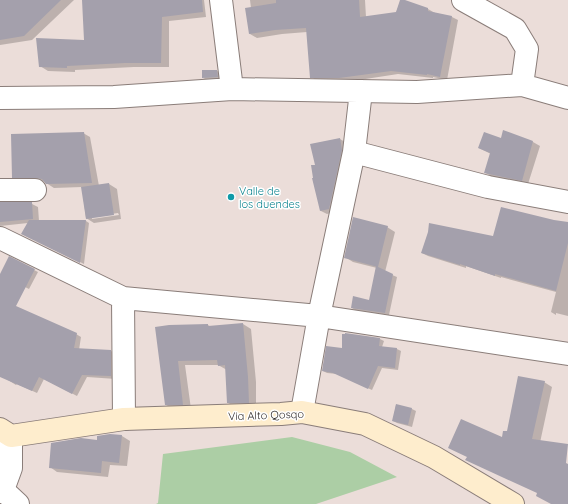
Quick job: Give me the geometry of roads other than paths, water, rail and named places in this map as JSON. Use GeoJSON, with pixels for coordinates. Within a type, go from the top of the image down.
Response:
{"type":"FeatureCollection","features":[{"type":"Feature","properties":{"kind":"street"},"geometry":{"type":"LineString","coordinates":[[221,0],[232,89]]}},
{"type":"Feature","properties":{"kind":"street"},"geometry":{"type":"LineString","coordinates":[[463,0],[515,29],[527,48],[522,85]]}},
{"type":"Feature","properties":{"kind":"street"},"geometry":{"type":"LineString","coordinates":[[0,98],[114,97],[232,89],[417,92],[522,85],[568,98]]}},
{"type":"Feature","properties":{"kind":"street"},"geometry":{"type":"LineString","coordinates":[[302,412],[319,316],[354,152],[361,91]]}},
{"type":"Feature","properties":{"kind":"street"},"geometry":{"type":"LineString","coordinates":[[354,152],[488,188],[568,202]]}},
{"type":"Feature","properties":{"kind":"street"},"geometry":{"type":"LineString","coordinates":[[0,190],[35,190]]}},
{"type":"Feature","properties":{"kind":"street"},"geometry":{"type":"LineString","coordinates":[[0,238],[123,298],[319,316],[568,354]]}},
{"type":"Feature","properties":{"kind":"street"},"geometry":{"type":"LineString","coordinates":[[123,298],[124,419]]}},
{"type":"Feature","properties":{"kind":"street","name":"Via Alto Qosqo"},"geometry":{"type":"LineString","coordinates":[[5,433],[124,419],[302,412],[365,424],[434,458],[513,504]]}},
{"type":"Feature","properties":{"kind":"street"},"geometry":{"type":"LineString","coordinates":[[5,433],[11,468],[7,496]]}},
{"type":"Feature","properties":{"kind":"place","name":"Valle de los duendes"},"geometry":{"type":"Point","coordinates":[231,197]}}]}
